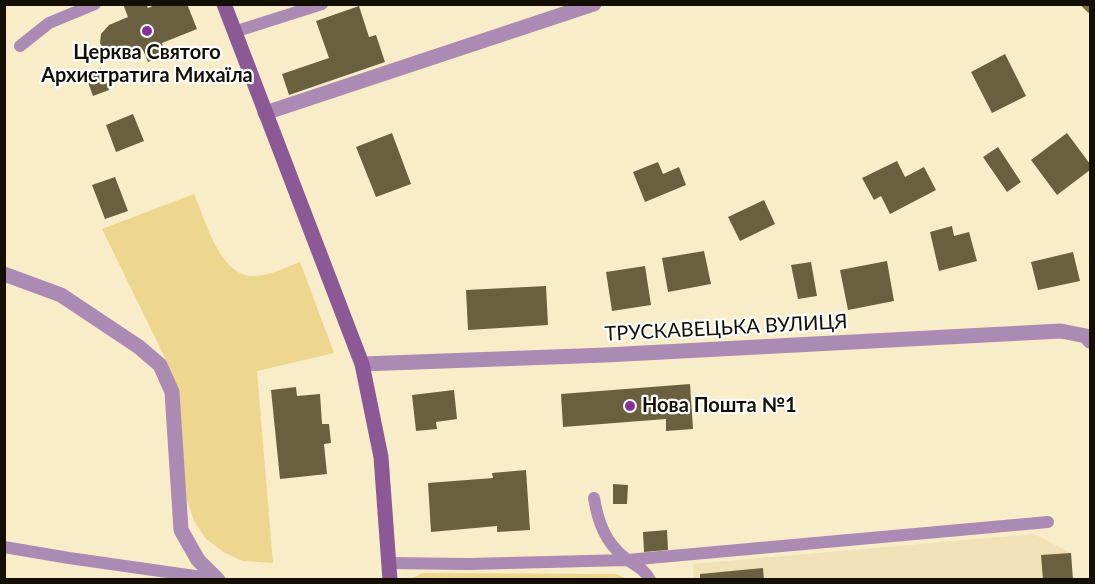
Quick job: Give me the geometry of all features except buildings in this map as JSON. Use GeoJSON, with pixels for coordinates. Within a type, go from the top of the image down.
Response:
{"type":"FeatureCollection","features":[{"type":"Feature","properties":{"kind":"street"},"geometry":{"type":"LineString","coordinates":[[224,4],[362,364],[381,457],[390,579]]}},
{"type":"Feature","properties":{"kind":"street"},"geometry":{"type":"LineString","coordinates":[[266,113],[594,4]]}},
{"type":"Feature","properties":{"kind":"street"},"geometry":{"type":"LineString","coordinates":[[4,274],[61,295],[139,347],[160,365],[172,392],[181,530],[198,560],[217,579]]}},
{"type":"Feature","properties":{"kind":"street","name":"ТРУСКАВЕЦЬКА ВУЛИЦЯ"},"geometry":{"type":"LineString","coordinates":[[362,364],[606,355],[1061,331],[1089,338]]}},
{"type":"Feature","properties":{"kind":"lane"},"geometry":{"type":"LineString","coordinates":[[21,46],[49,23],[95,4]]}},
{"type":"Feature","properties":{"kind":"lane"},"geometry":{"type":"LineString","coordinates":[[234,32],[322,4]]}},
{"type":"Feature","properties":{"kind":"lane"},"geometry":{"type":"LineString","coordinates":[[594,498],[598,518],[606,538],[627,560],[646,572],[650,579]]}},
{"type":"Feature","properties":{"kind":"lane"},"geometry":{"type":"LineString","coordinates":[[389,563],[468,564],[627,560],[1048,522]]}},
{"type":"Feature","properties":{"kind":"lane"},"geometry":{"type":"LineString","coordinates":[[4,547],[217,579]]}},
{"type":"Feature","properties":{"kind":"shaded area"},"geometry":{"type":"Polygon","coordinates":[[[194,194],[216,245],[232,268],[243,274],[260,276],[300,262],[334,353],[257,371],[273,563],[243,561],[225,553],[206,539],[194,521],[186,497],[178,392],[167,362],[102,229],[194,194]]]}},
{"type":"Feature","properties":{"kind":"shaded area"},"geometry":{"type":"Polygon","coordinates":[[[1034,534],[1071,553],[1073,579],[694,580],[693,564],[1034,534]]]}},
{"type":"Feature","properties":{"kind":"shaded area"},"geometry":{"type":"Polygon","coordinates":[[[422,573],[616,574],[628,579],[411,579],[422,573]]]}},
{"type":"Feature","properties":{"kind":"waterway"},"geometry":{"type":"LineString","coordinates":[[1085,4],[1090,9]]}},
{"type":"Feature","properties":{"kind":"place","name":"Церква Святого Архистратига Михаїла"},"geometry":{"type":"Point","coordinates":[147,31]}},
{"type":"Feature","properties":{"kind":"place","name":"Нова Пошта №1"},"geometry":{"type":"Point","coordinates":[630,406]}}]}
